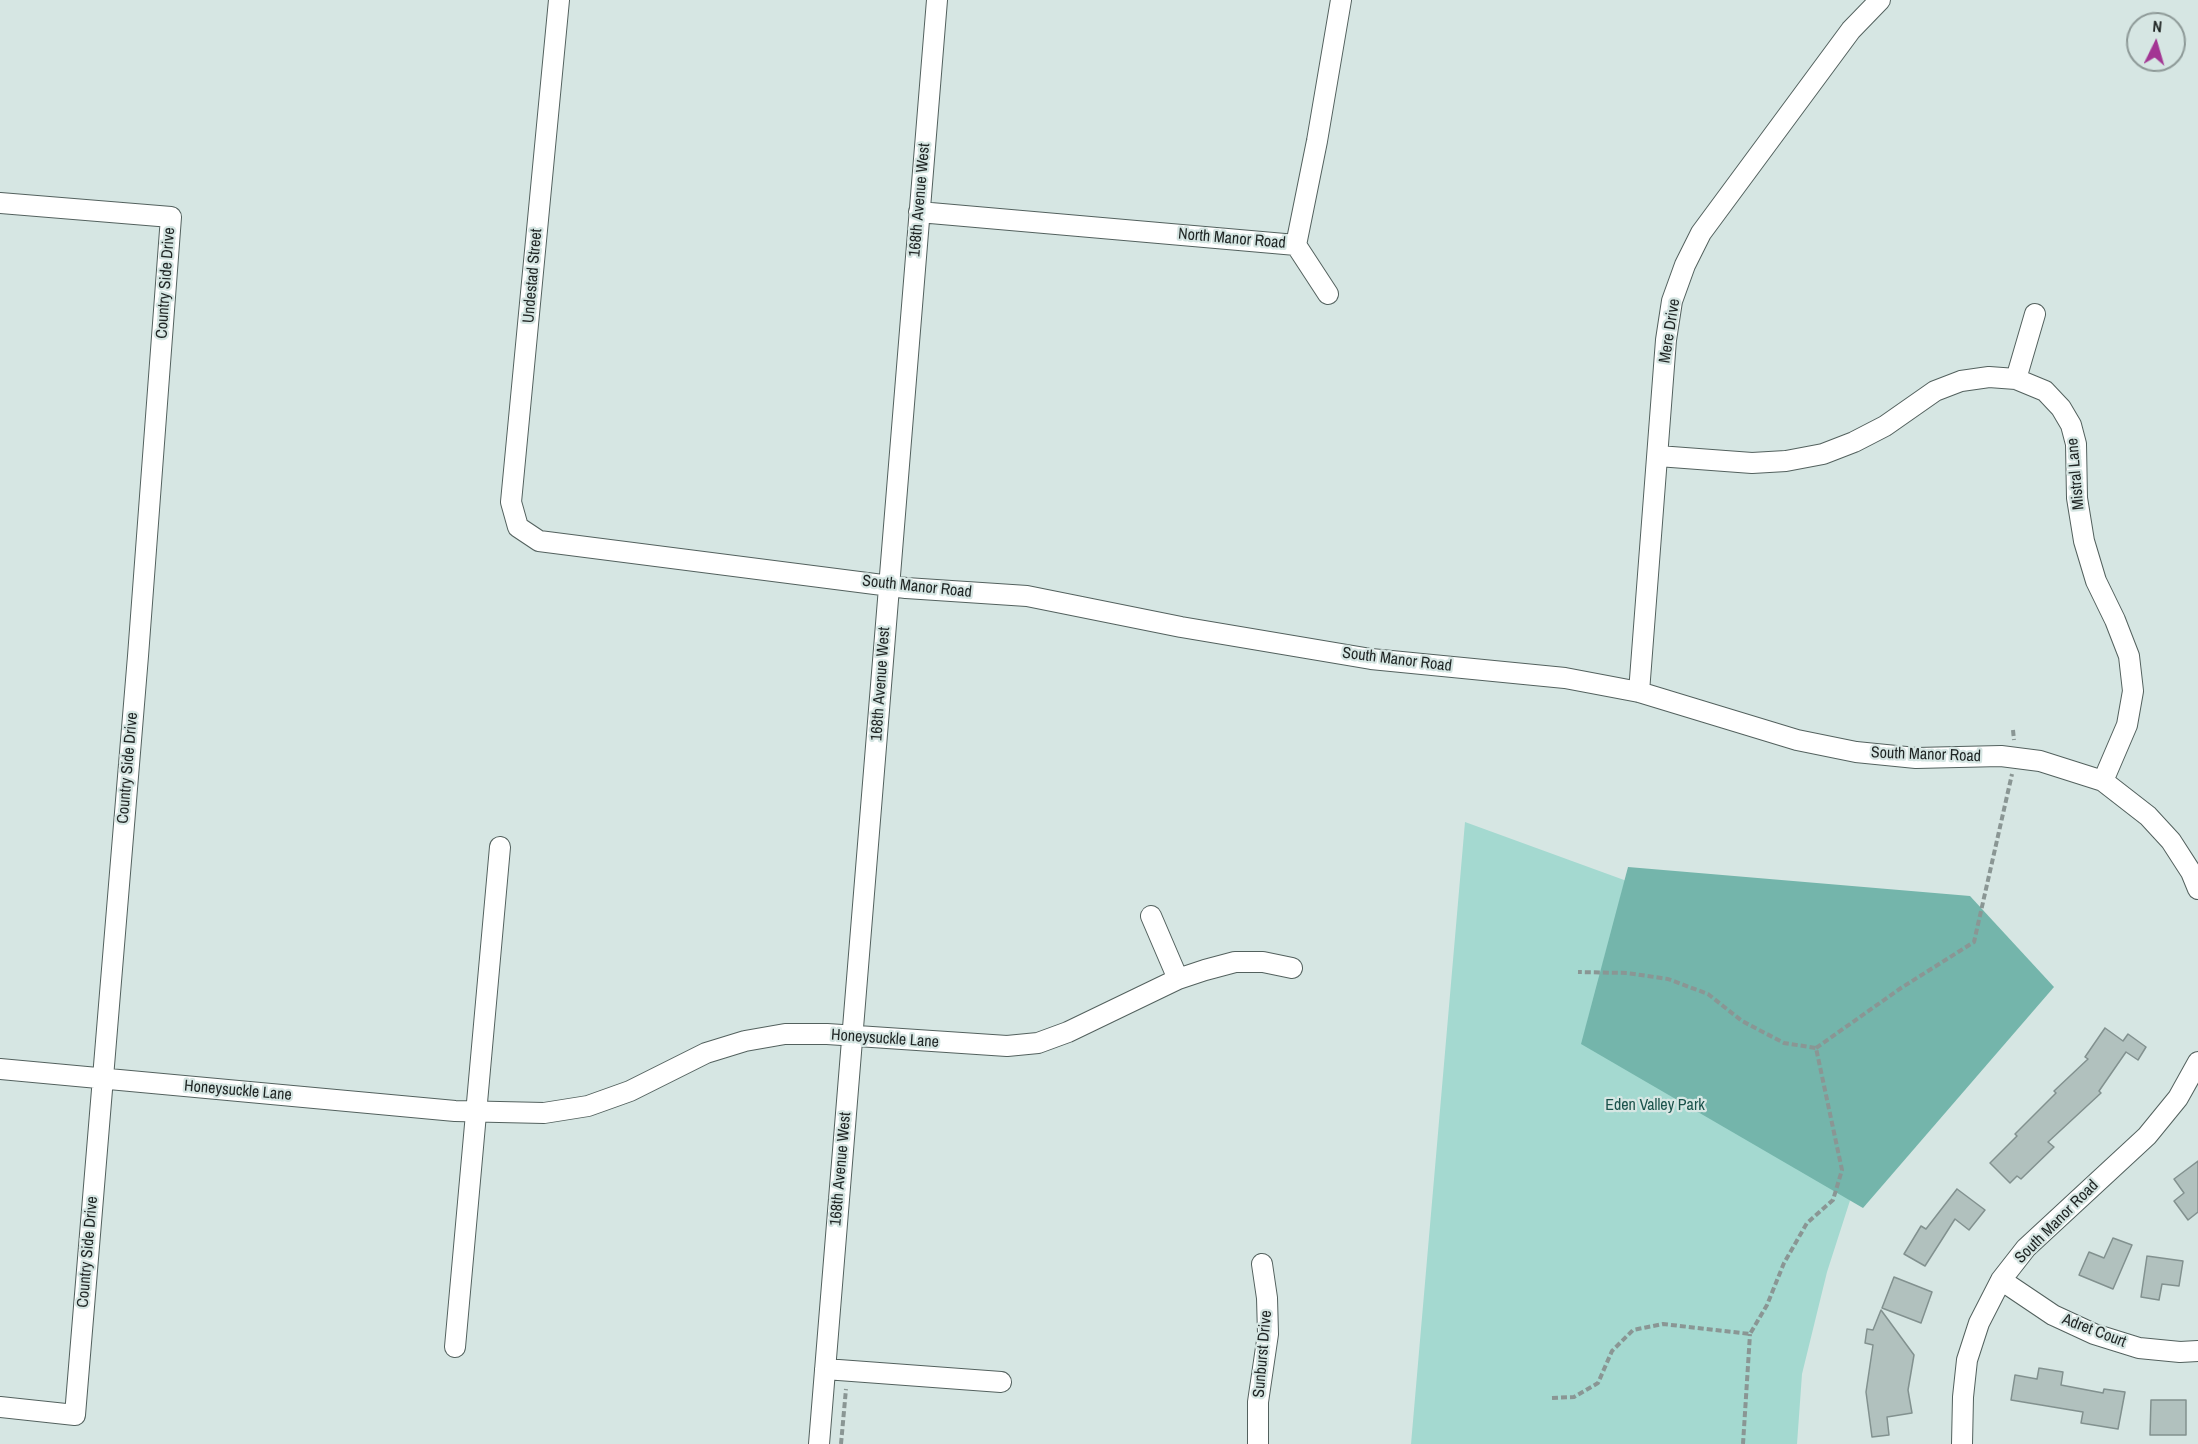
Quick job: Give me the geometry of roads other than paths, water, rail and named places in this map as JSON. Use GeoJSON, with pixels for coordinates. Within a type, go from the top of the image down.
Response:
{"type":"FeatureCollection","features":[{"type":"Feature","properties":{"kind":"street","name":"Undestad Street"},"geometry":{"type":"LineString","coordinates":[[539,541],[519,527],[511,502],[559,0]]}},
{"type":"Feature","properties":{"kind":"street","name":"168th Avenue West"},"geometry":{"type":"LineString","coordinates":[[819,1444],[937,0]]}},
{"type":"Feature","properties":{"kind":"street","name":"North Manor Road"},"geometry":{"type":"LineString","coordinates":[[919,212],[1296,245],[1317,141],[1341,0]]}},
{"type":"Feature","properties":{"kind":"street","name":"Mere Drive"},"geometry":{"type":"LineString","coordinates":[[1639,692],[1666,340],[1672,301],[1701,232],[1851,30],[1880,0]]}},
{"type":"Feature","properties":{"kind":"street","name":"Country Side Drive"},"geometry":{"type":"LineString","coordinates":[[0,203],[171,217],[137,668],[75,1415],[0,1407]]}},
{"type":"Feature","properties":{"kind":"street"},"geometry":{"type":"LineString","coordinates":[[1296,245],[1328,294]]}},
{"type":"Feature","properties":{"kind":"street"},"geometry":{"type":"LineString","coordinates":[[2016,379],[2034,314]]}},
{"type":"Feature","properties":{"kind":"street","name":"Mistral Lane"},"geometry":{"type":"LineString","coordinates":[[1658,456],[1752,463],[1786,461],[1823,454],[1854,442],[1885,426],[1935,391],[1961,381],[1989,377],[2016,379],[2044,391],[2061,408],[2071,425],[2076,444],[2076,498],[2084,541],[2096,581],[2129,656],[2133,691],[2127,725],[2103,781]]}},
{"type":"Feature","properties":{"kind":"street","name":"South Manor Road"},"geometry":{"type":"LineString","coordinates":[[539,541],[888,585],[1027,596],[1181,627],[1371,659],[1565,678],[1639,692],[1797,740],[1856,752],[1916,758],[2016,758],[2040,761],[2103,781],[2148,816],[2171,841],[2191,872],[2198,889]]}},
{"type":"Feature","properties":{"kind":"street"},"geometry":{"type":"LineString","coordinates":[[455,1347],[500,847]]}},
{"type":"Feature","properties":{"kind":"street"},"geometry":{"type":"LineString","coordinates":[[1151,916],[1178,979]]}},
{"type":"Feature","properties":{"kind":"street","name":"Honeysuckle Lane"},"geometry":{"type":"LineString","coordinates":[[0,1070],[476,1112],[544,1113],[588,1106],[630,1091],[706,1053],[745,1041],[785,1034],[852,1035],[1007,1046],[1038,1043],[1068,1032],[1178,979],[1235,962],[1263,962],[1292,968]]}},
{"type":"Feature","properties":{"kind":"street","name":"South Manor Road"},"geometry":{"type":"LineString","coordinates":[[1962,1444],[1967,1360],[1979,1323],[2001,1280],[2026,1248],[2147,1136],[2178,1098],[2198,1062]]}},
{"type":"Feature","properties":{"kind":"street","name":"Sunburst Drive"},"geometry":{"type":"LineString","coordinates":[[1258,1444],[1258,1402],[1268,1334],[1267,1298],[1262,1264]]}},
{"type":"Feature","properties":{"kind":"street","name":"Adret Court"},"geometry":{"type":"LineString","coordinates":[[2001,1280],[2053,1315],[2094,1334],[2139,1348],[2180,1352],[2198,1351]]}},
{"type":"Feature","properties":{"kind":"street"},"geometry":{"type":"LineString","coordinates":[[825,1369],[1001,1382]]}},
{"type":"Feature","properties":{"kind":"park label","name":"Eden Valley Park"},"geometry":{"type":"Point","coordinates":[1655,1106]}}]}
